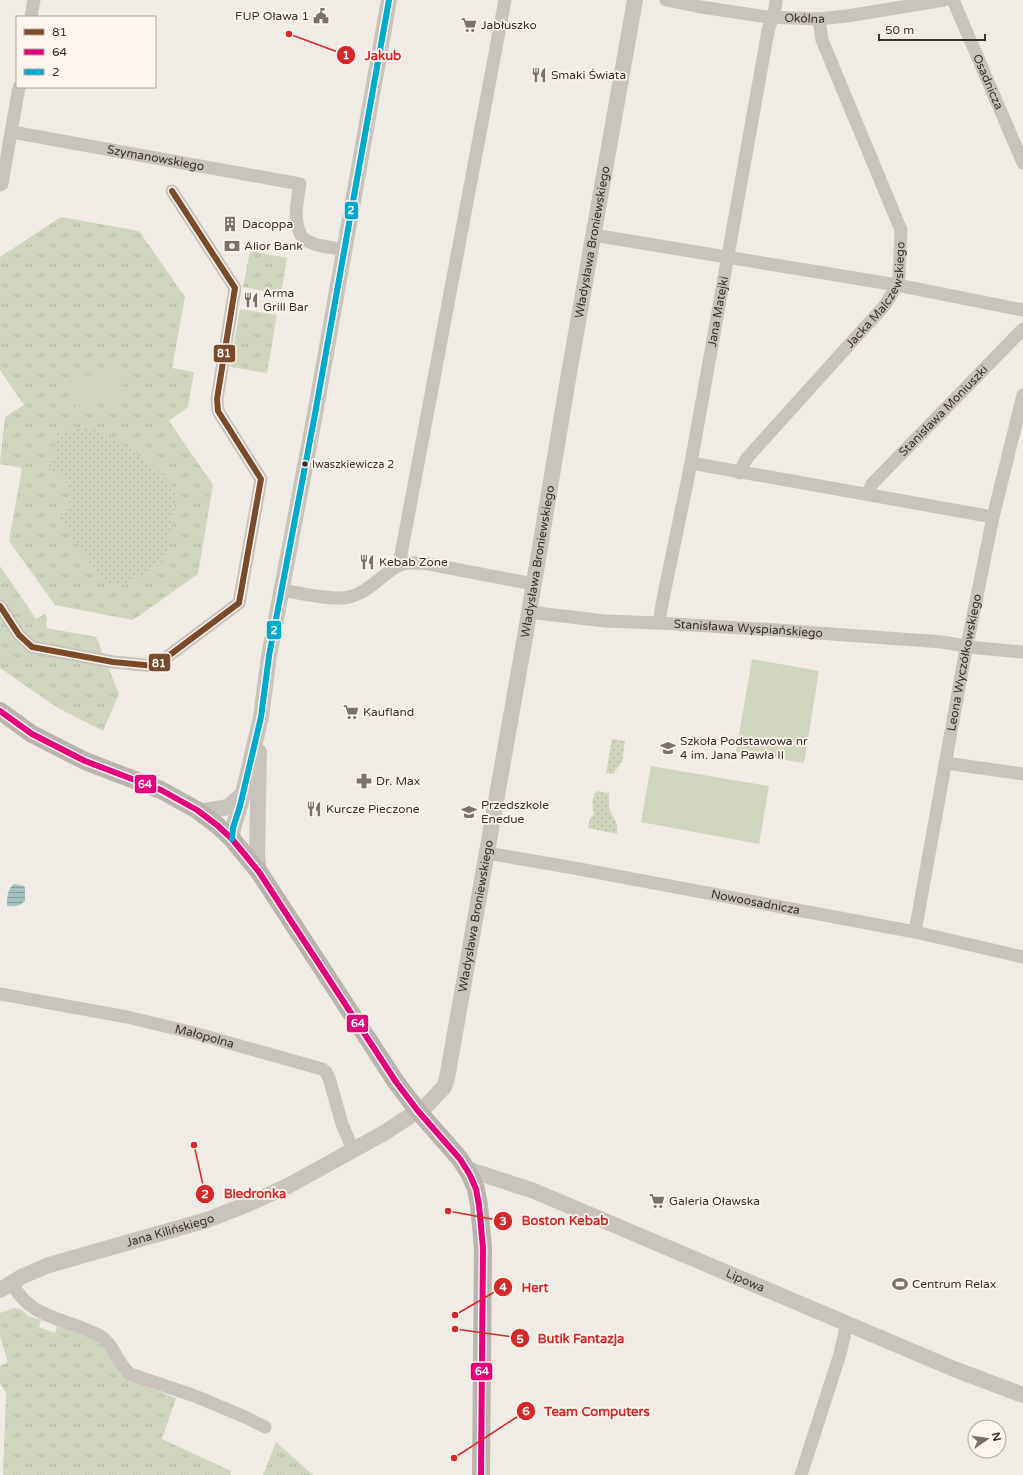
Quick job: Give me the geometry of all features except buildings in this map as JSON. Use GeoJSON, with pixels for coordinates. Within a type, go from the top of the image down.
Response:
{"type":"FeatureCollection","features":[{"type":"Feature","properties":{"kind":"main road"},"geometry":{"type":"LineString","coordinates":[[0,711],[32,734],[79,758],[161,790],[200,812],[233,840],[259,872],[396,1082],[418,1111],[453,1150],[467,1169],[476,1189],[483,1248],[481,1475]]}},
{"type":"Feature","properties":{"kind":"street"},"geometry":{"type":"LineString","coordinates":[[31,16],[34,0]]}},
{"type":"Feature","properties":{"kind":"street"},"geometry":{"type":"LineString","coordinates":[[259,872],[257,855],[257,818],[261,717],[269,656],[345,250],[389,0]]}},
{"type":"Feature","properties":{"kind":"street"},"geometry":{"type":"LineString","coordinates":[[399,565],[505,0]]}},
{"type":"Feature","properties":{"kind":"street","name":"Władysława Broniewskiego"},"geometry":{"type":"LineString","coordinates":[[418,1111],[427,1105],[444,1087],[447,1078],[635,0]]}},
{"type":"Feature","properties":{"kind":"street","name":"Okólna"},"geometry":{"type":"LineString","coordinates":[[666,0],[700,7],[772,17],[819,19],[847,16],[944,0]]}},
{"type":"Feature","properties":{"kind":"street","name":"Jana Matejki"},"geometry":{"type":"LineString","coordinates":[[659,623],[691,463],[767,38],[776,0]]}},
{"type":"Feature","properties":{"kind":"street","name":"Osadnicza"},"geometry":{"type":"LineString","coordinates":[[953,0],[1023,163]]}},
{"type":"Feature","properties":{"kind":"street","name":"Jacka Malczewskiego"},"geometry":{"type":"LineString","coordinates":[[739,473],[747,458],[886,305],[897,285],[900,268],[901,230],[822,40],[819,19]]}},
{"type":"Feature","properties":{"kind":"street"},"geometry":{"type":"LineString","coordinates":[[0,186],[2,184],[12,132],[19,88]]}},
{"type":"Feature","properties":{"kind":"street","name":"Szymanowskiego"},"geometry":{"type":"LineString","coordinates":[[12,132],[300,184],[295,213],[298,228],[303,239],[317,245],[345,250]]}},
{"type":"Feature","properties":{"kind":"street"},"geometry":{"type":"LineString","coordinates":[[0,606],[19,635],[32,647],[113,662],[155,666],[239,603],[261,479],[218,411],[218,399],[235,288],[172,191]]}},
{"type":"Feature","properties":{"kind":"street"},"geometry":{"type":"LineString","coordinates":[[593,235],[897,285],[1023,310]]}},
{"type":"Feature","properties":{"kind":"street","name":"Stanisława Moniuszki"},"geometry":{"type":"LineString","coordinates":[[868,494],[872,484],[1023,329]]}},
{"type":"Feature","properties":{"kind":"street"},"geometry":{"type":"LineString","coordinates":[[1006,347],[1016,344],[1023,347]]}},
{"type":"Feature","properties":{"kind":"street","name":"Leona Wyczółkowskiego"},"geometry":{"type":"LineString","coordinates":[[915,932],[967,646],[993,517],[1023,395]]}},
{"type":"Feature","properties":{"kind":"street"},"geometry":{"type":"LineString","coordinates":[[691,463],[739,473],[868,494],[993,517]]}},
{"type":"Feature","properties":{"kind":"street"},"geometry":{"type":"LineString","coordinates":[[282,590],[349,598],[361,592],[399,565],[414,563],[429,564],[533,584]]}},
{"type":"Feature","properties":{"kind":"street","name":"Stanisława Wyspiańskiego"},"geometry":{"type":"LineString","coordinates":[[529,612],[605,621],[659,623],[942,642],[1023,652]]}},
{"type":"Feature","properties":{"kind":"street"},"geometry":{"type":"LineString","coordinates":[[257,818],[247,836],[239,841],[233,840],[233,828],[240,806],[261,717]]}},
{"type":"Feature","properties":{"kind":"street"},"geometry":{"type":"LineString","coordinates":[[945,763],[1023,774]]}},
{"type":"Feature","properties":{"kind":"street"},"geometry":{"type":"LineString","coordinates":[[200,812],[228,807],[242,795]]}},
{"type":"Feature","properties":{"kind":"street","name":"Nowoosadnicza"},"geometry":{"type":"LineString","coordinates":[[487,853],[915,932],[1023,958]]}},
{"type":"Feature","properties":{"kind":"street","name":"Małopolna"},"geometry":{"type":"LineString","coordinates":[[0,994],[126,1017],[194,1033],[322,1068],[329,1078],[342,1124],[353,1150]]}},
{"type":"Feature","properties":{"kind":"street","name":"Jana Kilińskiego"},"geometry":{"type":"LineString","coordinates":[[6,1287],[23,1276],[50,1265],[207,1220],[248,1204],[288,1186],[384,1133],[418,1111]]}},
{"type":"Feature","properties":{"kind":"street","name":"Lipowa"},"geometry":{"type":"LineString","coordinates":[[467,1169],[541,1194],[954,1369],[1023,1395]]}},
{"type":"Feature","properties":{"kind":"street"},"geometry":{"type":"LineString","coordinates":[[6,1287],[18,1294],[22,1300],[44,1314],[103,1337],[112,1348],[126,1371],[130,1374],[195,1396],[264,1426]]}},
{"type":"Feature","properties":{"kind":"street"},"geometry":{"type":"LineString","coordinates":[[801,1475],[840,1354],[848,1324]]}},
{"type":"Feature","properties":{"kind":"green space"},"geometry":{"type":"Polygon","coordinates":[[[61,217],[139,231],[185,297],[172,368],[194,372],[188,407],[169,421],[213,485],[198,574],[133,620],[55,605],[9,541],[22,468],[0,464],[0,461],[5,417],[24,405],[0,370],[0,257],[61,217]]]}},
{"type":"Feature","properties":{"kind":"green space"},"geometry":{"type":"Polygon","coordinates":[[[250,251],[287,258],[281,294],[243,287],[250,251]]]}},
{"type":"Feature","properties":{"kind":"green space"},"geometry":{"type":"Polygon","coordinates":[[[240,309],[277,315],[267,373],[230,367],[240,309]]]}},
{"type":"Feature","properties":{"kind":"green space"},"geometry":{"type":"Polygon","coordinates":[[[119,369],[125,397],[76,407],[70,379],[119,369]]]}},
{"type":"Feature","properties":{"kind":"green space"},"geometry":{"type":"Polygon","coordinates":[[[86,427],[104,434],[156,468],[170,483],[174,492],[176,501],[167,551],[162,563],[125,586],[104,584],[60,518],[68,504],[70,491],[64,479],[59,474],[51,470],[58,433],[86,427]]]}},
{"type":"Feature","properties":{"kind":"green space"},"geometry":{"type":"Polygon","coordinates":[[[0,566],[36,619],[45,614],[47,618],[46,628],[96,637],[119,694],[103,731],[58,708],[0,668],[0,566]]]}},
{"type":"Feature","properties":{"kind":"green space"},"geometry":{"type":"Polygon","coordinates":[[[752,659],[819,671],[804,763],[736,752],[752,659]]]}},
{"type":"Feature","properties":{"kind":"green space"},"geometry":{"type":"Polygon","coordinates":[[[612,739],[625,741],[622,762],[613,774],[606,773],[612,739]]]}},
{"type":"Feature","properties":{"kind":"green space"},"geometry":{"type":"Polygon","coordinates":[[[651,766],[769,786],[759,844],[641,822],[651,766]]]}},
{"type":"Feature","properties":{"kind":"green space"},"geometry":{"type":"Polygon","coordinates":[[[597,791],[609,793],[609,808],[617,825],[617,834],[588,828],[590,819],[594,814],[592,802],[597,791]]]}},
{"type":"Feature","properties":{"kind":"green space"},"geometry":{"type":"Polygon","coordinates":[[[14,1308],[21,1309],[28,1316],[41,1320],[39,1327],[55,1333],[57,1325],[89,1335],[104,1344],[128,1379],[176,1398],[162,1439],[231,1471],[230,1475],[3,1475],[6,1393],[0,1383],[0,1366],[8,1362],[0,1337],[0,1313],[14,1308]]]}},
{"type":"Feature","properties":{"kind":"green space"},"geometry":{"type":"Polygon","coordinates":[[[276,1442],[313,1475],[263,1475],[276,1442]]]}},
{"type":"Feature","properties":{"kind":"water"},"geometry":{"type":"Polygon","coordinates":[[[14,884],[24,886],[25,901],[17,906],[7,906],[7,897],[14,884]]]}},
{"type":"Feature","properties":{"kind":"transit line","name":"2"},"geometry":{"type":"LineString","coordinates":[[232,839],[233,828],[240,806],[261,717],[269,656],[315,414],[389,0]]}},
{"type":"Feature","properties":{"kind":"transit line","name":"81"},"geometry":{"type":"LineString","coordinates":[[0,606],[19,635],[32,647],[113,662],[155,666],[239,603],[261,479],[218,411],[217,399],[235,288],[172,191]]}},
{"type":"Feature","properties":{"kind":"transit line","name":"64"},"geometry":{"type":"LineString","coordinates":[[0,711],[32,734],[85,761],[161,790],[197,810],[217,825],[232,839],[259,872],[396,1082],[418,1111],[460,1159],[470,1175],[476,1189],[483,1248],[481,1475]]}},
{"type":"Feature","properties":{"kind":"place","name":"FUP Oława 1"},"geometry":{"type":"Point","coordinates":[321,16]}},
{"type":"Feature","properties":{"kind":"place","name":"Jabłuszko"},"geometry":{"type":"Point","coordinates":[469,25]}},
{"type":"Feature","properties":{"kind":"place","name":"Jakub"},"geometry":{"type":"Point","coordinates":[289,34]}},
{"type":"Feature","properties":{"kind":"place","name":"Smaki Świata"},"geometry":{"type":"Point","coordinates":[539,75]}},
{"type":"Feature","properties":{"kind":"place","name":"Dacoppa"},"geometry":{"type":"Point","coordinates":[230,224]}},
{"type":"Feature","properties":{"kind":"place","name":"Alior Bank"},"geometry":{"type":"Point","coordinates":[232,246]}},
{"type":"Feature","properties":{"kind":"place","name":"Arma Grill Bar"},"geometry":{"type":"Point","coordinates":[251,300]}},
{"type":"Feature","properties":{"kind":"place","name":"Iwaszkiewicza 2"},"geometry":{"type":"Point","coordinates":[305,464]}},
{"type":"Feature","properties":{"kind":"place","name":"Kebab Zone"},"geometry":{"type":"Point","coordinates":[367,562]}},
{"type":"Feature","properties":{"kind":"place","name":"Kaufland"},"geometry":{"type":"Point","coordinates":[351,712]}},
{"type":"Feature","properties":{"kind":"place","name":"Szkoła Podstawowa nr 4 im. Jana Pawła II"},"geometry":{"type":"Point","coordinates":[668,748]}},
{"type":"Feature","properties":{"kind":"place","name":"Dr. Max"},"geometry":{"type":"Point","coordinates":[364,781]}},
{"type":"Feature","properties":{"kind":"place","name":"Kurcze Pieczone"},"geometry":{"type":"Point","coordinates":[314,809]}},
{"type":"Feature","properties":{"kind":"place","name":"Przedszkole Enedue"},"geometry":{"type":"Point","coordinates":[469,812]}},
{"type":"Feature","properties":{"kind":"place","name":"Biedronka"},"geometry":{"type":"Point","coordinates":[194,1145]}},
{"type":"Feature","properties":{"kind":"place","name":"Galeria Oławska"},"geometry":{"type":"Point","coordinates":[657,1201]}},
{"type":"Feature","properties":{"kind":"place","name":"Boston Kebab"},"geometry":{"type":"Point","coordinates":[448,1211]}},
{"type":"Feature","properties":{"kind":"place","name":"Centrum Relax"},"geometry":{"type":"Point","coordinates":[900,1284]}},
{"type":"Feature","properties":{"kind":"place","name":"Hert"},"geometry":{"type":"Point","coordinates":[455,1315]}},
{"type":"Feature","properties":{"kind":"place","name":"Butik Fantazja"},"geometry":{"type":"Point","coordinates":[455,1329]}},
{"type":"Feature","properties":{"kind":"place","name":"Team Computers"},"geometry":{"type":"Point","coordinates":[454,1458]}}]}
